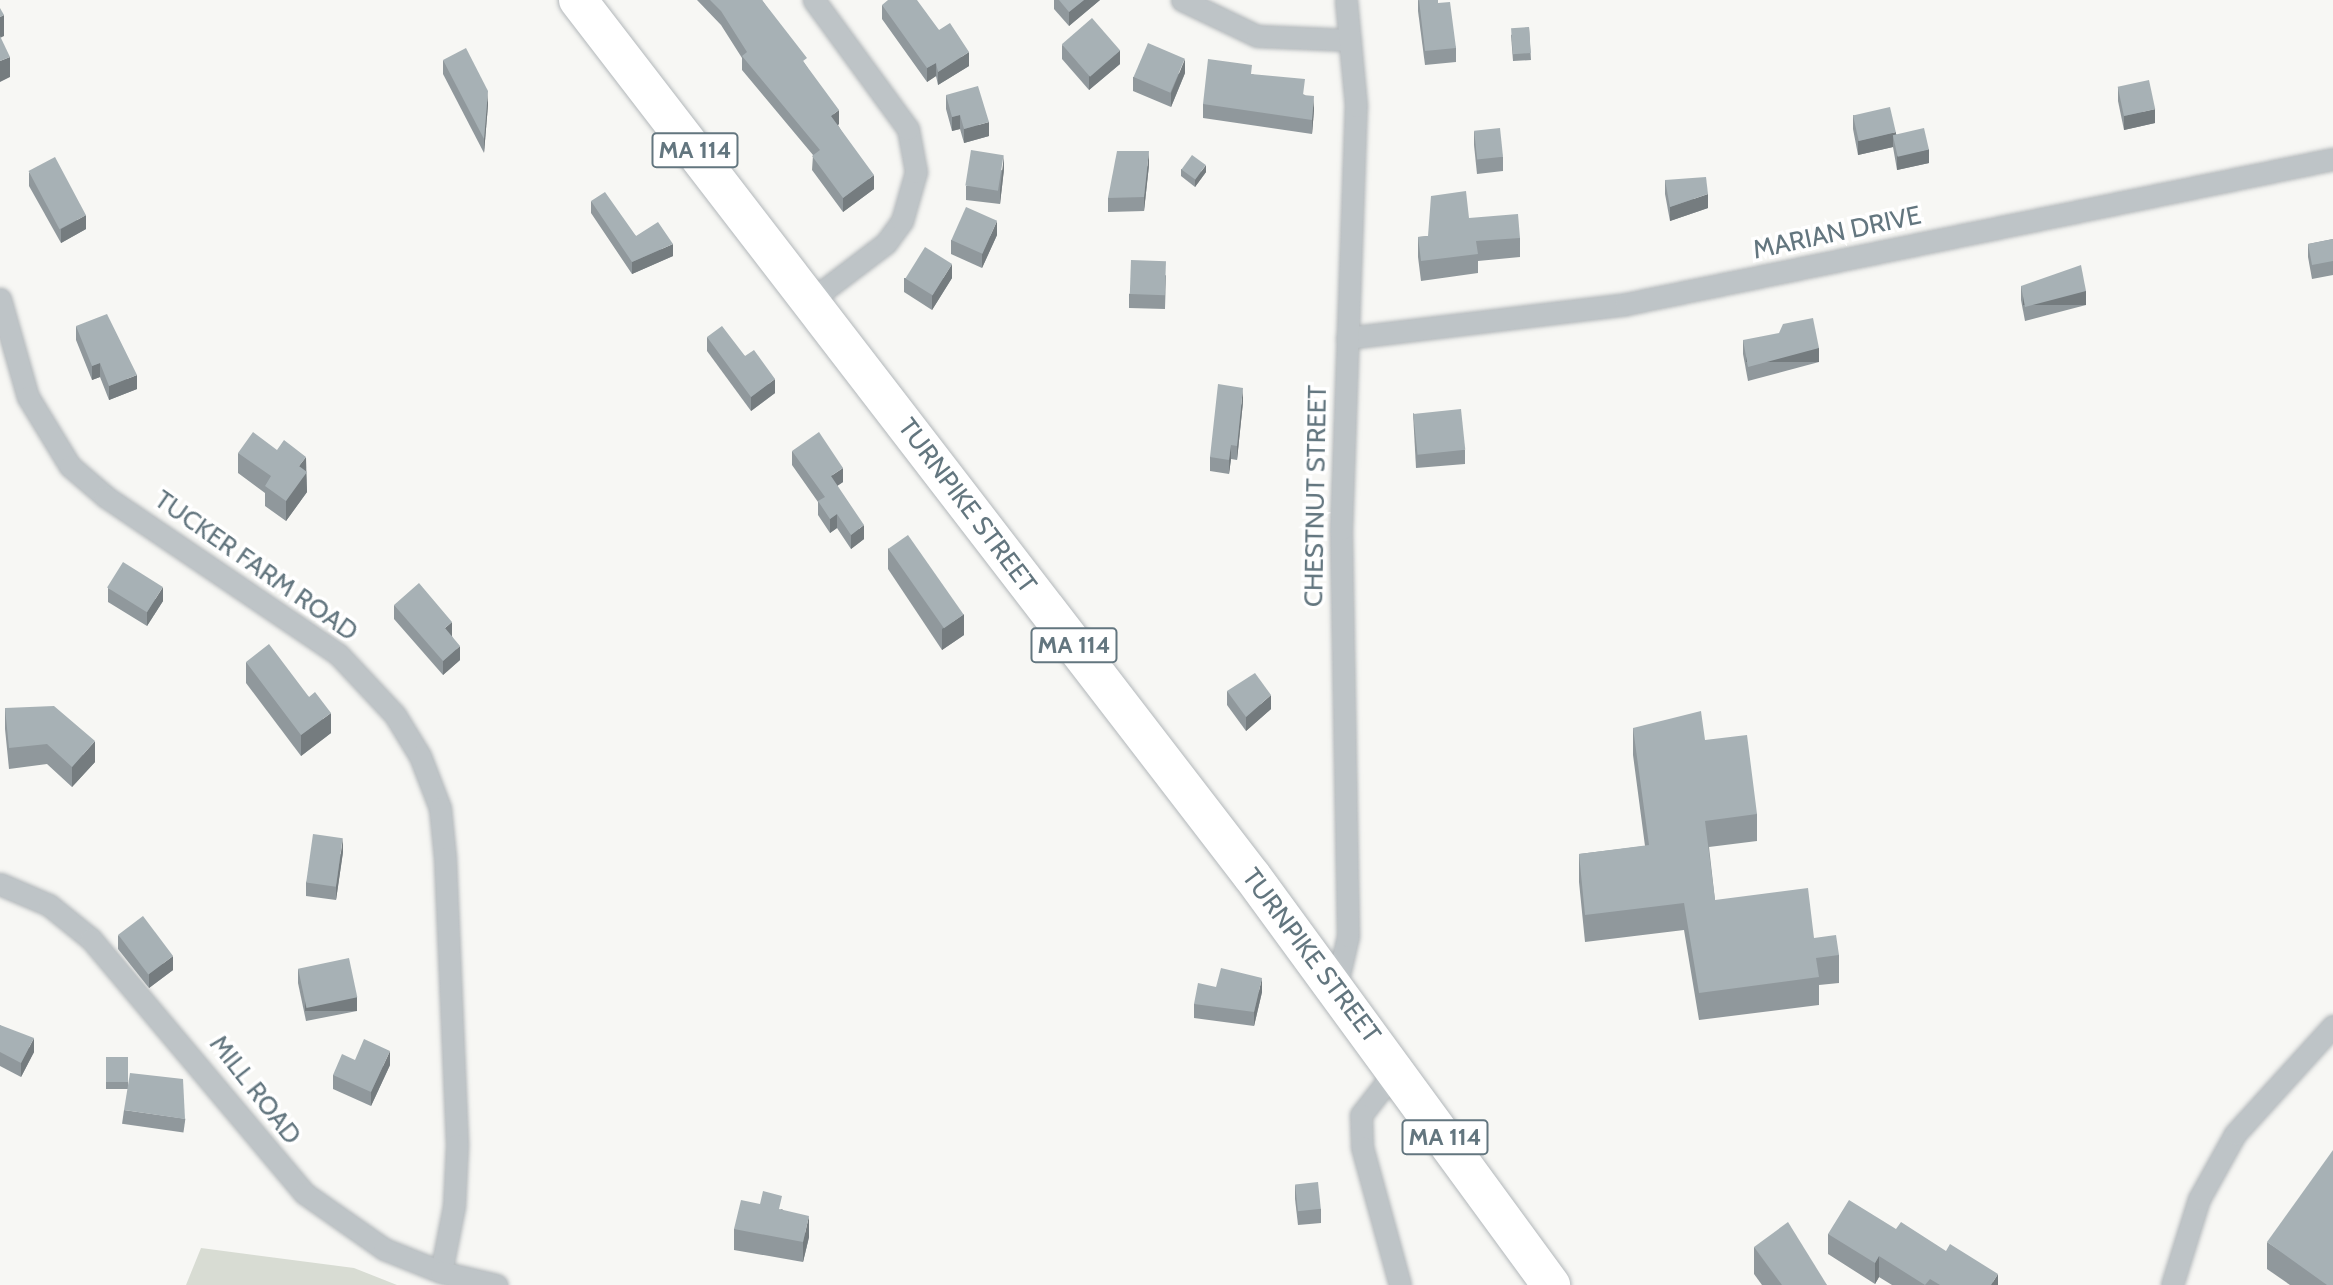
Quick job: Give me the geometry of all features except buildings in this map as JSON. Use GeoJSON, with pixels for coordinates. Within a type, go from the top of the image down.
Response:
{"type":"FeatureCollection","features":[{"type":"Feature","properties":{"kind":"highway","name":"TURNPIKE STREET"},"geometry":{"type":"LineString","coordinates":[[578,0],[811,300],[1396,1070],[1551,1285]]}},
{"type":"Feature","properties":{"kind":"street"},"geometry":{"type":"LineString","coordinates":[[811,300],[886,243],[902,221],[916,172],[908,129],[814,0]]}},
{"type":"Feature","properties":{"kind":"street"},"geometry":{"type":"LineString","coordinates":[[1182,0],[1257,36],[1350,40]]}},
{"type":"Feature","properties":{"kind":"street","name":"CHESTNUT STREET"},"geometry":{"type":"LineString","coordinates":[[1335,992],[1348,936],[1340,528],[1356,163],[1346,0]]}},
{"type":"Feature","properties":{"kind":"street","name":"MARIAN DRIVE"},"geometry":{"type":"LineString","coordinates":[[1347,338],[1626,304],[2333,159]]}},
{"type":"Feature","properties":{"kind":"street","name":"TUCKER FARM ROAD"},"geometry":{"type":"LineString","coordinates":[[0,299],[28,397],[71,466],[106,497],[338,654],[395,715],[420,756],[440,808],[446,885],[457,1145],[441,1272]]}},
{"type":"Feature","properties":{"kind":"street","name":"MILL ROAD"},"geometry":{"type":"LineString","coordinates":[[0,884],[49,905],[91,939],[304,1193],[359,1235],[441,1272],[497,1285]]}},
{"type":"Feature","properties":{"kind":"street"},"geometry":{"type":"LineString","coordinates":[[2172,1285],[2199,1199],[2235,1134],[2333,1026]]}},
{"type":"Feature","properties":{"kind":"street"},"geometry":{"type":"LineString","coordinates":[[1396,1070],[1361,1115],[1368,1171],[1400,1285]]}},
{"type":"Feature","properties":{"kind":"shaded area"},"geometry":{"type":"Polygon","coordinates":[[[201,1248],[354,1268],[397,1285],[186,1285],[201,1248]]]}}]}
